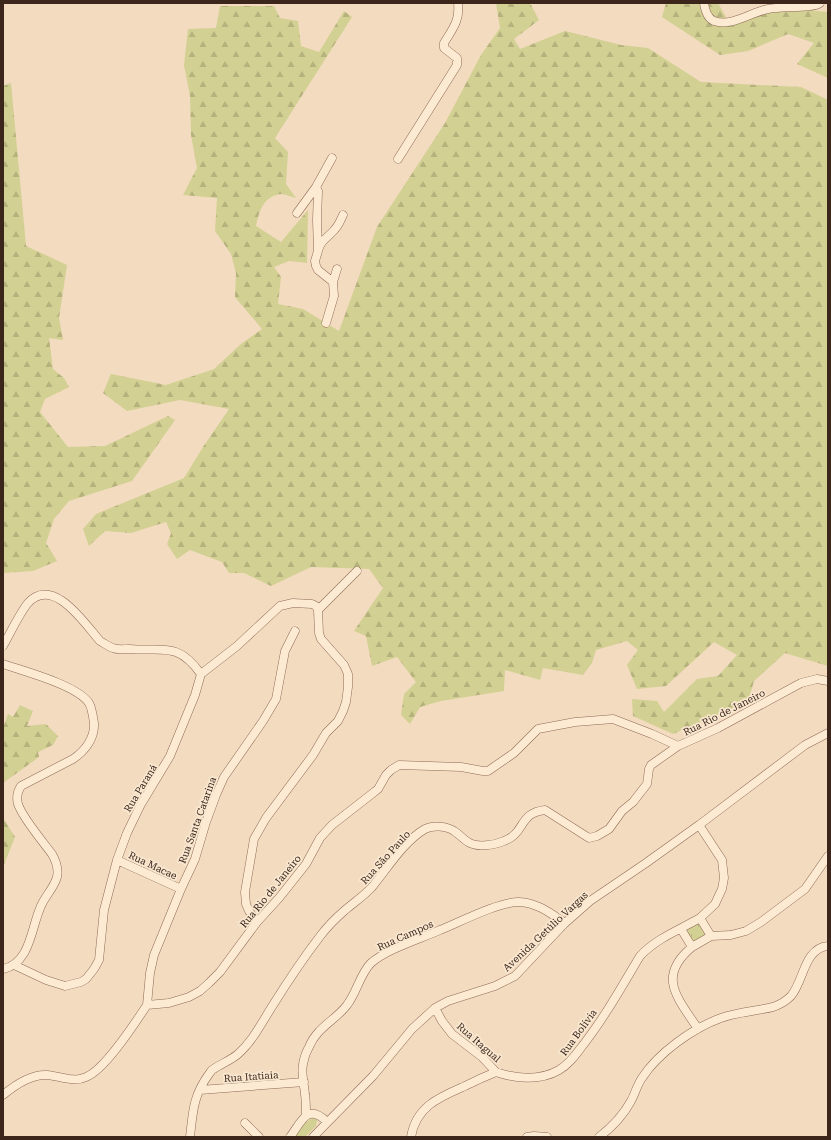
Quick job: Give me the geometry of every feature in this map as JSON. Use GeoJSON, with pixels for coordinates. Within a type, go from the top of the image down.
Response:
{"type":"FeatureCollection","features":[{"type":"Feature","properties":{"kind":"street"},"geometry":{"type":"LineString","coordinates":[[398,159],[457,64],[457,58],[444,48],[443,45],[458,21],[458,3]]}},
{"type":"Feature","properties":{"kind":"street"},"geometry":{"type":"LineString","coordinates":[[704,3],[706,13],[713,20],[721,22],[730,22],[767,9],[792,6],[814,6],[820,3]]}},
{"type":"Feature","properties":{"kind":"street"},"geometry":{"type":"LineString","coordinates":[[297,213],[316,186],[332,158]]}},
{"type":"Feature","properties":{"kind":"street"},"geometry":{"type":"LineString","coordinates":[[316,186],[318,191],[316,220],[318,251]]}},
{"type":"Feature","properties":{"kind":"street"},"geometry":{"type":"LineString","coordinates":[[333,282],[318,270],[315,261],[320,243],[337,227],[343,215]]}},
{"type":"Feature","properties":{"kind":"street"},"geometry":{"type":"LineString","coordinates":[[326,323],[334,296],[333,282],[337,270]]}},
{"type":"Feature","properties":{"kind":"street"},"geometry":{"type":"LineString","coordinates":[[318,610],[357,571]]}},
{"type":"Feature","properties":{"kind":"street"},"geometry":{"type":"LineString","coordinates":[[3,646],[29,602],[36,597],[52,595],[62,601],[100,641],[107,645],[113,648],[122,649],[173,650],[183,654],[195,665],[201,674],[237,646],[280,606],[293,603],[304,603],[316,606],[318,610],[319,633],[321,639],[346,668],[348,687],[346,702],[338,721],[326,733],[313,755],[266,818],[256,835],[250,858],[245,892],[249,911],[257,922]]}},
{"type":"Feature","properties":{"kind":"street","name":"Rua Santa Catarina"},"geometry":{"type":"LineString","coordinates":[[147,1005],[150,973],[154,954],[195,859],[206,822],[224,777],[263,722],[276,699],[285,652],[295,631]]}},
{"type":"Feature","properties":{"kind":"street"},"geometry":{"type":"LineString","coordinates":[[3,664],[42,677],[69,688],[80,695],[89,703],[94,725],[92,736],[79,755],[21,786],[18,792],[17,798],[20,808],[56,860],[58,872],[53,887],[40,908],[29,943],[14,965],[3,969]]}},
{"type":"Feature","properties":{"kind":"street","name":"Rua Paraná"},"geometry":{"type":"LineString","coordinates":[[14,965],[46,980],[65,986],[76,984],[86,979],[99,960],[104,910],[117,860],[133,818],[170,756],[195,695],[201,674]]}},
{"type":"Feature","properties":{"kind":"street","name":"Rua Rio de Janeiro"},"geometry":{"type":"LineString","coordinates":[[147,1005],[168,1003],[189,997],[200,991],[220,972],[257,922],[279,898],[306,864],[320,838],[332,826],[378,789],[386,775],[399,765],[461,767],[488,771],[514,754],[538,729],[588,720],[613,719],[678,746],[718,728],[801,683],[817,679],[828,681]]}},
{"type":"Feature","properties":{"kind":"street","name":"Avenida Getúlio Vargas"},"geometry":{"type":"LineString","coordinates":[[313,1137],[326,1122],[373,1076],[412,1029],[435,1008],[448,1001],[509,980],[590,901],[699,825],[804,745],[828,733]]}},
{"type":"Feature","properties":{"kind":"street","name":"Rua São Paulo"},"geometry":{"type":"LineString","coordinates":[[190,1137],[193,1106],[206,1078],[212,1070],[236,1056],[253,1036],[310,949],[330,924],[371,888],[407,845],[426,829],[434,826],[444,827],[454,830],[469,843],[477,845],[493,843],[504,841],[514,835],[520,830],[524,820],[529,814],[545,810],[589,838],[597,836],[609,829],[622,811],[633,802],[647,784],[651,765],[678,746]]}},
{"type":"Feature","properties":{"kind":"street","name":"Rua Bolívia"},"geometry":{"type":"LineString","coordinates":[[496,1072],[512,1076],[546,1076],[566,1066],[603,1017],[640,956],[655,942],[700,918],[715,904],[722,889],[724,878],[722,860],[699,825]]}},
{"type":"Feature","properties":{"kind":"street"},"geometry":{"type":"LineString","coordinates":[[698,1029],[677,995],[673,985],[673,973],[682,955],[692,947],[711,936],[731,935],[746,931],[762,922],[805,889],[828,856]]}},
{"type":"Feature","properties":{"kind":"street","name":"Rua Macae"},"geometry":{"type":"LineString","coordinates":[[117,860],[181,889]]}},
{"type":"Feature","properties":{"kind":"street","name":"Rua Campos"},"geometry":{"type":"LineString","coordinates":[[306,1115],[303,1064],[309,1045],[314,1037],[330,1020],[341,1012],[368,967],[384,954],[494,908],[513,902],[525,903],[544,908],[565,924]]}},
{"type":"Feature","properties":{"kind":"street"},"geometry":{"type":"LineString","coordinates":[[700,918],[711,936]]}},
{"type":"Feature","properties":{"kind":"street"},"geometry":{"type":"LineString","coordinates":[[681,929],[692,947]]}},
{"type":"Feature","properties":{"kind":"street"},"geometry":{"type":"LineString","coordinates":[[599,1137],[622,1114],[632,1100],[642,1078],[650,1068],[676,1044],[698,1029],[721,1018],[773,1008],[780,1004],[791,996],[804,968],[815,951],[819,948],[828,946]]}},
{"type":"Feature","properties":{"kind":"street"},"geometry":{"type":"LineString","coordinates":[[3,1095],[26,1080],[39,1076],[76,1079],[85,1078],[91,1075],[107,1060],[147,1005]]}},
{"type":"Feature","properties":{"kind":"street","name":"Rua Itagual"},"geometry":{"type":"LineString","coordinates":[[435,1008],[442,1021],[452,1034],[482,1057],[496,1072]]}},
{"type":"Feature","properties":{"kind":"street"},"geometry":{"type":"LineString","coordinates":[[411,1137],[417,1119],[422,1111],[440,1096],[496,1072]]}},
{"type":"Feature","properties":{"kind":"street","name":"Rua Itatiaia"},"geometry":{"type":"LineString","coordinates":[[200,1090],[304,1082]]}},
{"type":"Feature","properties":{"kind":"street"},"geometry":{"type":"LineString","coordinates":[[290,1137],[306,1115],[317,1115],[326,1122]]}},
{"type":"Feature","properties":{"kind":"street"},"geometry":{"type":"LineString","coordinates":[[245,1123],[259,1137]]}},
{"type":"Feature","properties":{"kind":"street"},"geometry":{"type":"LineString","coordinates":[[527,1137],[547,1137]]}},
{"type":"Feature","properties":{"kind":"green space"},"geometry":{"type":"Polygon","coordinates":[[[496,3],[530,3],[539,20],[514,39],[520,49],[565,31],[621,45],[648,48],[701,82],[801,87],[828,100],[828,666],[785,653],[754,681],[748,702],[673,734],[633,716],[632,699],[657,701],[664,712],[697,679],[718,676],[737,655],[714,642],[666,686],[637,689],[627,665],[638,650],[627,641],[596,650],[592,663],[583,675],[543,668],[540,680],[505,670],[504,691],[441,701],[420,707],[410,724],[401,715],[404,694],[416,682],[397,657],[372,666],[366,636],[354,631],[383,588],[369,569],[311,567],[271,586],[244,573],[229,573],[222,562],[190,550],[177,559],[167,544],[171,533],[166,522],[131,533],[105,531],[89,546],[83,529],[96,514],[184,478],[229,409],[180,400],[127,411],[103,393],[111,374],[166,385],[214,369],[241,344],[262,329],[235,297],[236,273],[231,254],[215,231],[217,198],[183,195],[197,168],[191,135],[190,96],[184,65],[188,29],[216,28],[220,6],[274,6],[280,18],[298,21],[301,46],[319,52],[344,11],[352,17],[275,138],[288,152],[286,184],[296,198],[281,194],[270,198],[260,210],[256,226],[281,242],[308,210],[307,263],[289,261],[274,267],[281,277],[278,304],[303,309],[339,331],[377,227],[445,123],[481,55],[500,28],[496,3]]]}},
{"type":"Feature","properties":{"kind":"green space"},"geometry":{"type":"Polygon","coordinates":[[[666,3],[718,3],[727,19],[796,9],[828,12],[828,78],[797,64],[814,43],[788,34],[748,51],[720,55],[662,17],[666,3]]]}},
{"type":"Feature","properties":{"kind":"green space"},"geometry":{"type":"Polygon","coordinates":[[[11,83],[26,246],[67,265],[59,318],[63,340],[49,338],[53,369],[64,378],[69,387],[45,399],[40,412],[68,447],[105,446],[168,416],[175,420],[132,481],[69,501],[54,519],[46,543],[57,561],[33,571],[3,573],[3,86],[11,83]]]}},
{"type":"Feature","properties":{"kind":"green space"},"geometry":{"type":"Polygon","coordinates":[[[20,705],[33,711],[27,726],[46,724],[58,736],[53,745],[38,752],[39,757],[3,783],[3,728],[8,714],[13,717],[20,705]]]}},
{"type":"Feature","properties":{"kind":"green space"},"geometry":{"type":"Polygon","coordinates":[[[3,818],[15,837],[3,867],[3,818]]]}},
{"type":"Feature","properties":{"kind":"green space"},"geometry":{"type":"Polygon","coordinates":[[[698,922],[703,927],[705,934],[704,937],[693,942],[686,931],[687,928],[698,922]]]}},
{"type":"Feature","properties":{"kind":"green space"},"geometry":{"type":"Polygon","coordinates":[[[313,1118],[317,1120],[316,1126],[305,1137],[295,1137],[305,1123],[313,1118]]]}}]}
